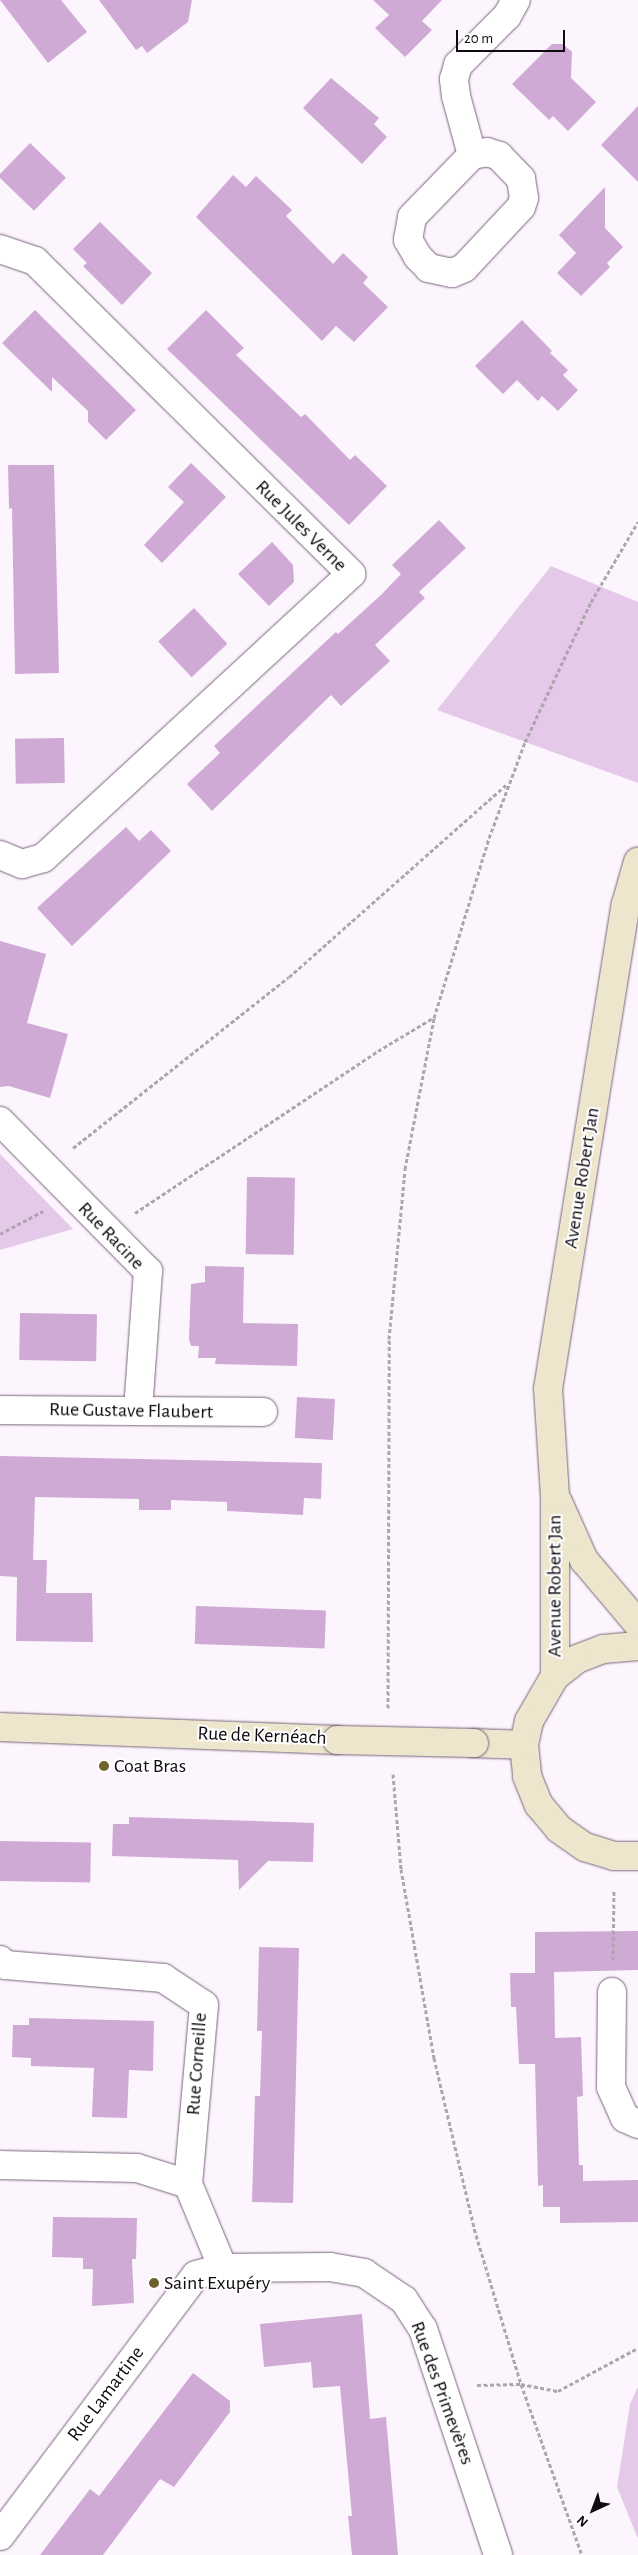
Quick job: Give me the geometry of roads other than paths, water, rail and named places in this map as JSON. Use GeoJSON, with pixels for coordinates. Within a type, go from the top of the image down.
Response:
{"type":"FeatureCollection","features":[{"type":"Feature","properties":{"kind":"main road","name":"Avenue Robert Jan"},"geometry":{"type":"LineString","coordinates":[[555,1676],[555,1496],[548,1389],[626,904],[638,862]]}},
{"type":"Feature","properties":{"kind":"main road","name":"Avenue Robert Jan"},"geometry":{"type":"LineString","coordinates":[[555,1496],[584,1560],[638,1624]]}},
{"type":"Feature","properties":{"kind":"main road"},"geometry":{"type":"LineString","coordinates":[[626,1856],[584,1847],[559,1829],[539,1805],[527,1776],[524,1745],[529,1721],[555,1676],[577,1659],[603,1649],[638,1646]]}},
{"type":"Feature","properties":{"kind":"main road","name":"Rue de Kernéach"},"geometry":{"type":"LineString","coordinates":[[0,1727],[524,1745]]}},
{"type":"Feature","properties":{"kind":"street"},"geometry":{"type":"LineString","coordinates":[[472,155],[454,79],[458,65],[507,16],[516,0]]}},
{"type":"Feature","properties":{"kind":"street"},"geometry":{"type":"LineString","coordinates":[[487,152],[499,156],[521,180],[524,198],[521,207],[464,268],[452,273],[440,272],[429,268],[418,257],[408,240],[408,229],[412,217],[472,155],[487,152]]}},
{"type":"Feature","properties":{"kind":"street","name":"Rue Jules Verne"},"geometry":{"type":"LineString","coordinates":[[0,249],[35,261],[351,574],[43,858],[22,864],[0,855]]}},
{"type":"Feature","properties":{"kind":"street","name":"Rue Racine"},"geometry":{"type":"LineString","coordinates":[[0,1121],[50,1169],[72,1195],[148,1271],[138,1411]]}},
{"type":"Feature","properties":{"kind":"street","name":"Rue Gustave Flaubert"},"geometry":{"type":"LineString","coordinates":[[0,1410],[263,1412]]}},
{"type":"Feature","properties":{"kind":"street","name":"Rue Corneille"},"geometry":{"type":"LineString","coordinates":[[0,1960],[5,1965],[163,1978],[204,2005],[188,2184],[223,2268]]}},
{"type":"Feature","properties":{"kind":"street"},"geometry":{"type":"LineString","coordinates":[[612,1992],[611,2087],[624,2118],[638,2124]]}},
{"type":"Feature","properties":{"kind":"street"},"geometry":{"type":"LineString","coordinates":[[0,2165],[137,2168],[188,2184]]}},
{"type":"Feature","properties":{"kind":"street","name":"Rue des Primevères"},"geometry":{"type":"LineString","coordinates":[[223,2268],[330,2266],[364,2273],[404,2300],[423,2329],[444,2386],[498,2555]]}},
{"type":"Feature","properties":{"kind":"street","name":"Rue Lamartine"},"geometry":{"type":"LineString","coordinates":[[0,2536],[196,2275],[223,2268]]}},
{"type":"Feature","properties":{"kind":"place","name":"Coat Bras"},"geometry":{"type":"Point","coordinates":[104,1766]}},
{"type":"Feature","properties":{"kind":"place","name":"Saint Exupéry"},"geometry":{"type":"Point","coordinates":[154,2283]}}]}
